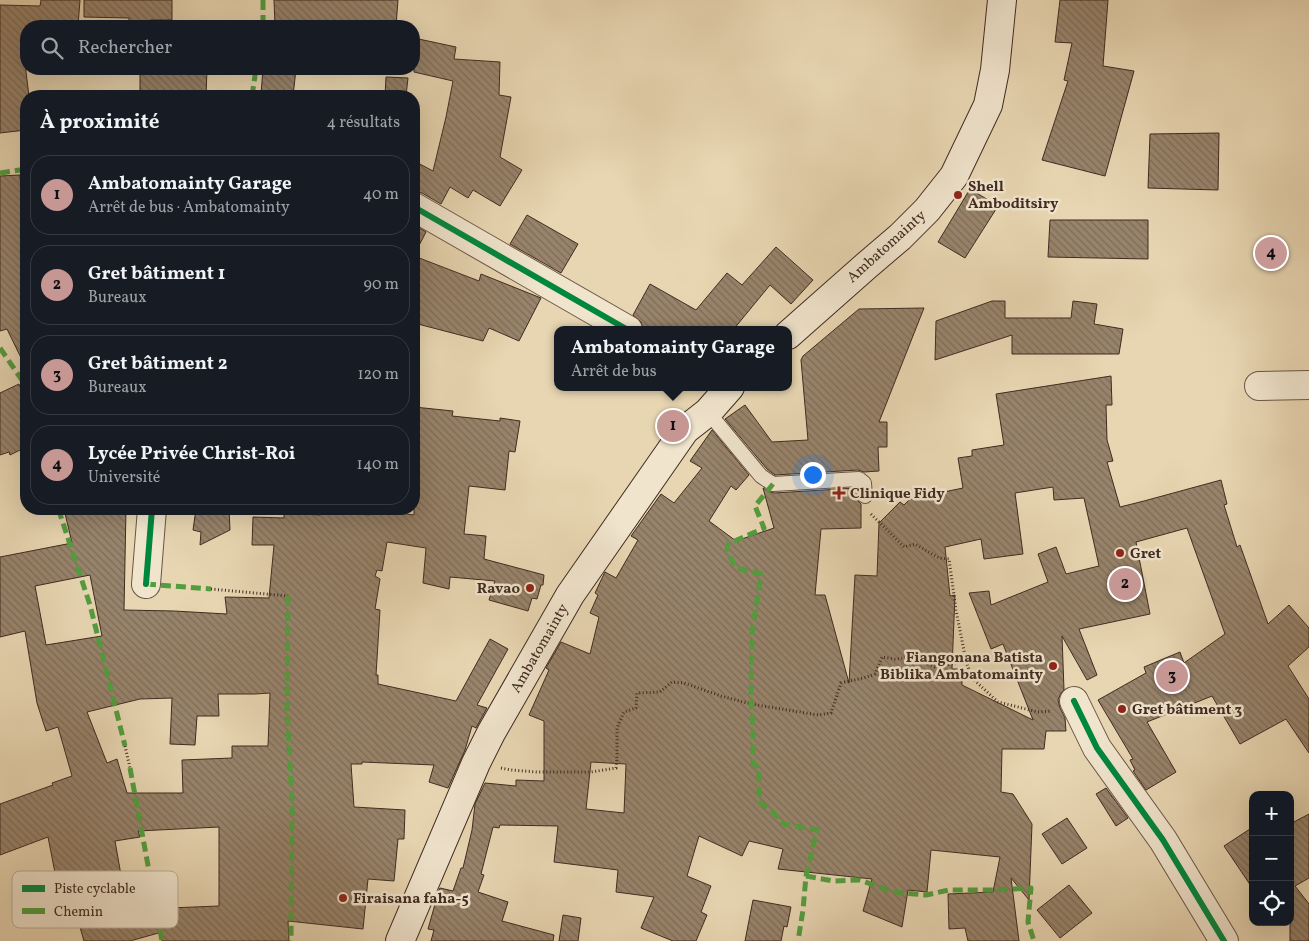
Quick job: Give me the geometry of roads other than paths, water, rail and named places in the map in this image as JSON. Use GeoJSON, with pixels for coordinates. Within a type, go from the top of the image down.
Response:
{"type":"FeatureCollection","features":[{"type":"Feature","properties":{"kind":"main road","name":"Ambatomainty"},"geometry":{"type":"LineString","coordinates":[[792,331],[900,237],[927,210],[954,176],[988,105],[995,70],[1002,0]]}},
{"type":"Feature","properties":{"kind":"main road"},"geometry":{"type":"LineString","coordinates":[[420,210],[621,326]]}},
{"type":"Feature","properties":{"kind":"main road"},"geometry":{"type":"LineString","coordinates":[[1259,386],[1309,385]]}},
{"type":"Feature","properties":{"kind":"main road","name":"Ambatomainty"},"geometry":{"type":"LineString","coordinates":[[400,941],[476,763],[491,733],[570,595],[686,430],[708,412],[726,391]]}},
{"type":"Feature","properties":{"kind":"main road"},"geometry":{"type":"LineString","coordinates":[[146,584],[152,515]]}},
{"type":"Feature","properties":{"kind":"main road"},"geometry":{"type":"LineString","coordinates":[[1074,701],[1097,748],[1163,840],[1224,941]]}},
{"type":"Feature","properties":{"kind":"lane"},"geometry":{"type":"LineString","coordinates":[[708,412],[761,476],[773,484],[859,479],[864,483],[865,496]]}},
{"type":"Feature","properties":{"kind":"place","name":"Shell Amboditsiry"},"geometry":{"type":"Point","coordinates":[958,195]}},
{"type":"Feature","properties":{"kind":"place","name":"Lycée Privée Christ-Roi"},"geometry":{"type":"Point","coordinates":[1271,253]}},
{"type":"Feature","properties":{"kind":"place","name":"Ambatomainty Garage"},"geometry":{"type":"Point","coordinates":[673,426]}},
{"type":"Feature","properties":{"kind":"place","name":"Clinique Fidy"},"geometry":{"type":"Point","coordinates":[839,493]}},
{"type":"Feature","properties":{"kind":"place","name":"Gret"},"geometry":{"type":"Point","coordinates":[1120,553]}},
{"type":"Feature","properties":{"kind":"place","name":"Gret bâtiment 1"},"geometry":{"type":"Point","coordinates":[1125,584]}},
{"type":"Feature","properties":{"kind":"place","name":"Ravao"},"geometry":{"type":"Point","coordinates":[530,588]}},
{"type":"Feature","properties":{"kind":"place","name":"Fiangonana Batista Biblika Ambatomainty"},"geometry":{"type":"Point","coordinates":[1053,666]}},
{"type":"Feature","properties":{"kind":"place","name":"Gret bâtiment 2"},"geometry":{"type":"Point","coordinates":[1172,676]}},
{"type":"Feature","properties":{"kind":"place","name":"Gret bâtiment 3"},"geometry":{"type":"Point","coordinates":[1122,709]}},
{"type":"Feature","properties":{"kind":"place","name":"Firaisana faha-5"},"geometry":{"type":"Point","coordinates":[343,898]}}]}
